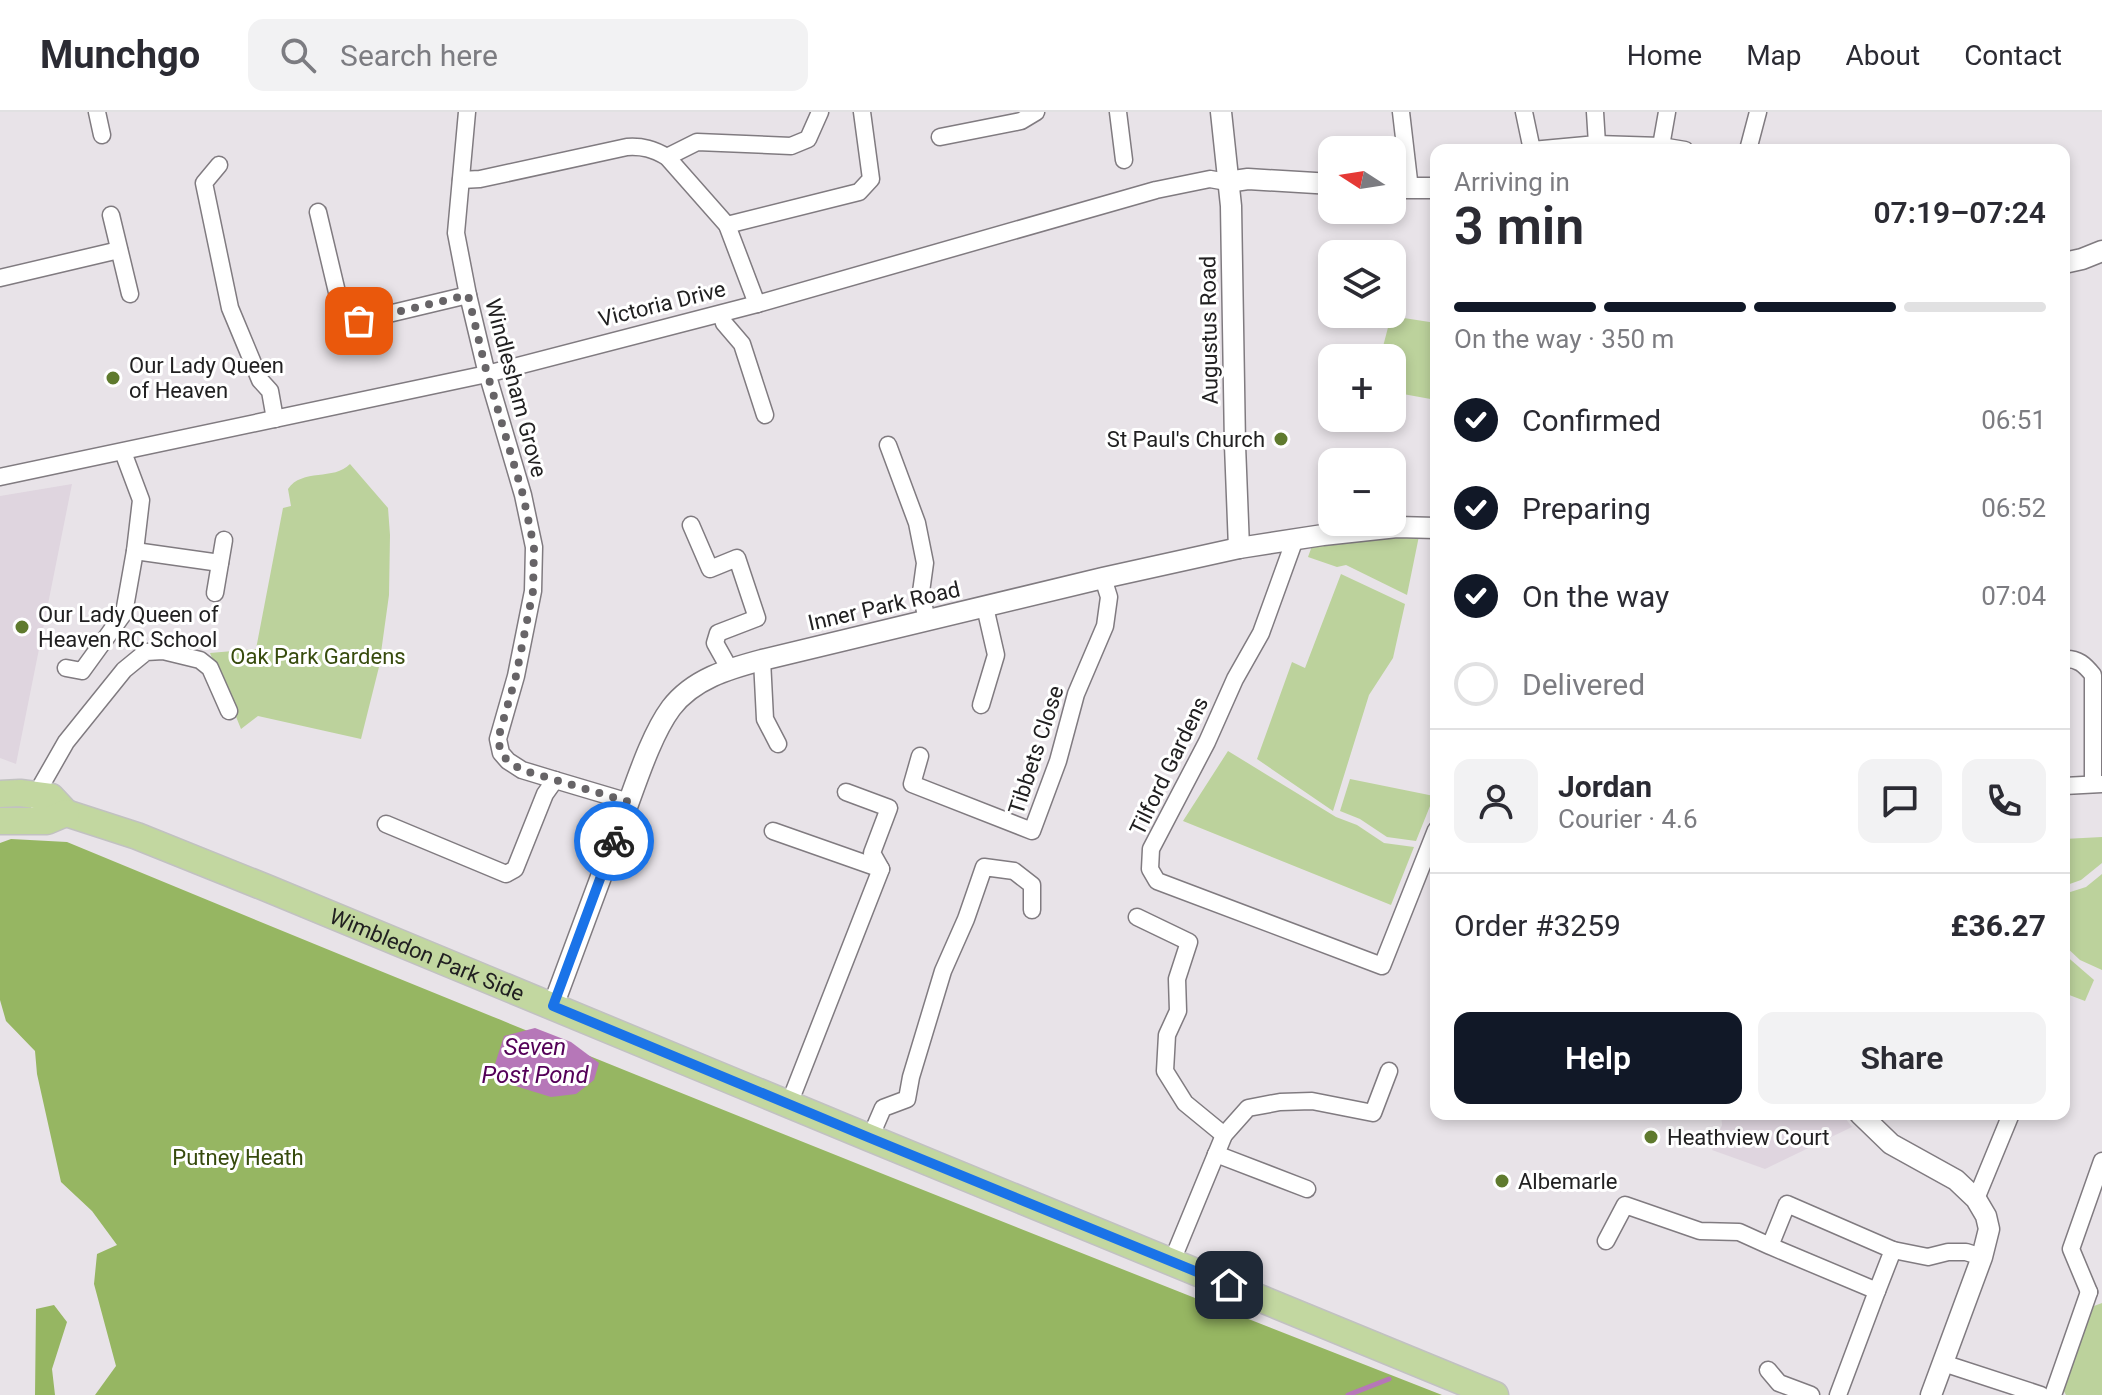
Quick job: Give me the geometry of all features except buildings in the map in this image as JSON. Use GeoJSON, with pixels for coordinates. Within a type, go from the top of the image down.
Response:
{"type":"FeatureCollection","features":[{"type":"Feature","properties":{"kind":"main road"},"geometry":{"type":"LineString","coordinates":[[0,794],[20,793],[36,808],[0,821]]}},
{"type":"Feature","properties":{"kind":"main road","name":"Wimbledon Park Side"},"geometry":{"type":"LineString","coordinates":[[36,808],[47,821],[66,813],[137,836],[1495,1395]]}},
{"type":"Feature","properties":{"kind":"street"},"geometry":{"type":"LineString","coordinates":[[97,112],[102,135]]}},
{"type":"Feature","properties":{"kind":"street","name":"Windlesham Grove"},"geometry":{"type":"LineString","coordinates":[[467,112],[456,233],[487,374],[523,495],[534,547],[533,591],[516,676],[498,739],[501,753],[522,770],[629,802]]}},
{"type":"Feature","properties":{"kind":"street"},"geometry":{"type":"LineString","coordinates":[[667,157],[697,142],[791,146],[808,139],[820,112]]}},
{"type":"Feature","properties":{"kind":"street"},"geometry":{"type":"LineString","coordinates":[[727,225],[859,192],[871,179],[862,112]]}},
{"type":"Feature","properties":{"kind":"street"},"geometry":{"type":"LineString","coordinates":[[940,137],[1021,121],[1039,112]]}},
{"type":"Feature","properties":{"kind":"street"},"geometry":{"type":"LineString","coordinates":[[1118,112],[1124,160]]}},
{"type":"Feature","properties":{"kind":"street","name":"Augustus Road"},"geometry":{"type":"LineString","coordinates":[[1221,112],[1231,206],[1239,548]]}},
{"type":"Feature","properties":{"kind":"street"},"geometry":{"type":"LineString","coordinates":[[1401,112],[1401,136]]}},
{"type":"Feature","properties":{"kind":"street"},"geometry":{"type":"LineString","coordinates":[[1524,112],[1531,144]]}},
{"type":"Feature","properties":{"kind":"street"},"geometry":{"type":"LineString","coordinates":[[1595,112],[1597,144]]}},
{"type":"Feature","properties":{"kind":"street"},"geometry":{"type":"LineString","coordinates":[[1661,144],[1667,112]]}},
{"type":"Feature","properties":{"kind":"street"},"geometry":{"type":"LineString","coordinates":[[1750,144],[1758,112]]}},
{"type":"Feature","properties":{"kind":"street"},"geometry":{"type":"LineString","coordinates":[[461,180],[480,179],[627,147],[643,146],[655,150],[667,157],[727,225],[757,304]]}},
{"type":"Feature","properties":{"kind":"street"},"geometry":{"type":"LineString","coordinates":[[219,165],[204,183],[230,308],[260,380],[270,391],[275,419]]}},
{"type":"Feature","properties":{"kind":"street","name":"Victoria Drive"},"geometry":{"type":"LineString","coordinates":[[0,477],[487,374],[721,314],[1156,190],[1210,179],[1318,183]]}},
{"type":"Feature","properties":{"kind":"street"},"geometry":{"type":"LineString","coordinates":[[1406,189],[1430,188]]}},
{"type":"Feature","properties":{"kind":"street"},"geometry":{"type":"LineString","coordinates":[[318,212],[341,309],[348,318],[359,321],[468,295]]}},
{"type":"Feature","properties":{"kind":"street"},"geometry":{"type":"LineString","coordinates":[[111,215],[130,294]]}},
{"type":"Feature","properties":{"kind":"street"},"geometry":{"type":"LineString","coordinates":[[0,278],[119,250]]}},
{"type":"Feature","properties":{"kind":"street"},"geometry":{"type":"LineString","coordinates":[[2070,262],[2102,251]]}},
{"type":"Feature","properties":{"kind":"street"},"geometry":{"type":"LineString","coordinates":[[721,314],[724,323],[742,344],[765,415]]}},
{"type":"Feature","properties":{"kind":"street"},"geometry":{"type":"LineString","coordinates":[[888,445],[917,523],[925,563],[921,592],[927,621]]}},
{"type":"Feature","properties":{"kind":"street"},"geometry":{"type":"LineString","coordinates":[[66,668],[82,671],[124,613],[141,500],[123,452]]}},
{"type":"Feature","properties":{"kind":"street"},"geometry":{"type":"LineString","coordinates":[[691,525],[710,569],[737,558],[757,618],[718,633],[715,643],[729,668]]}},
{"type":"Feature","properties":{"kind":"street","name":"Inner Park Road"},"geometry":{"type":"LineString","coordinates":[[553,1006],[656,733],[671,708],[709,677],[729,668],[1239,548],[1397,527],[1430,528]]}},
{"type":"Feature","properties":{"kind":"street","name":"Tilford Gardens"},"geometry":{"type":"LineString","coordinates":[[1295,539],[1261,633],[1151,849],[1150,869],[1157,881],[1382,966],[1430,845]]}},
{"type":"Feature","properties":{"kind":"street"},"geometry":{"type":"LineString","coordinates":[[215,593],[224,540]]}},
{"type":"Feature","properties":{"kind":"street"},"geometry":{"type":"LineString","coordinates":[[135,551],[220,563]]}},
{"type":"Feature","properties":{"kind":"street","name":"Tibbets Close"},"geometry":{"type":"LineString","coordinates":[[920,756],[912,784],[1032,831],[1058,761],[1076,694],[1105,626],[1109,597],[1103,578]]}},
{"type":"Feature","properties":{"kind":"street"},"geometry":{"type":"LineString","coordinates":[[981,705],[996,655],[985,607]]}},
{"type":"Feature","properties":{"kind":"street"},"geometry":{"type":"LineString","coordinates":[[36,808],[51,767],[79,725],[124,670],[146,652],[163,651],[200,660],[210,668],[229,711]]}},
{"type":"Feature","properties":{"kind":"street"},"geometry":{"type":"LineString","coordinates":[[2070,658],[2085,665],[2093,675],[2098,784],[2070,786]]}},
{"type":"Feature","properties":{"kind":"street"},"geometry":{"type":"LineString","coordinates":[[762,660],[765,719],[778,744]]}},
{"type":"Feature","properties":{"kind":"street"},"geometry":{"type":"LineString","coordinates":[[386,824],[506,874],[515,869],[545,794],[555,780]]}},
{"type":"Feature","properties":{"kind":"street"},"geometry":{"type":"LineString","coordinates":[[846,792],[889,808],[872,853],[881,869]]}},
{"type":"Feature","properties":{"kind":"street"},"geometry":{"type":"LineString","coordinates":[[773,831],[881,869]]}},
{"type":"Feature","properties":{"kind":"street"},"geometry":{"type":"LineString","coordinates":[[870,1138],[883,1108],[907,1099],[943,971],[984,867],[1014,871],[1032,885],[1032,910]]}},
{"type":"Feature","properties":{"kind":"street"},"geometry":{"type":"LineString","coordinates":[[789,1104],[881,869]]}},
{"type":"Feature","properties":{"kind":"street"},"geometry":{"type":"LineString","coordinates":[[1137,917],[1189,942],[1177,979],[1178,1011],[1167,1035],[1165,1071],[1185,1103],[1224,1135]]}},
{"type":"Feature","properties":{"kind":"street"},"geometry":{"type":"LineString","coordinates":[[1172,1261],[1224,1135],[1248,1108],[1280,1102],[1312,1101],[1373,1113],[1389,1071]]}},
{"type":"Feature","properties":{"kind":"street"},"geometry":{"type":"LineString","coordinates":[[1866,1120],[1891,1144],[1956,1180],[1976,1199],[1986,1216],[1989,1229],[1982,1257],[1931,1395]]}},
{"type":"Feature","properties":{"kind":"street"},"geometry":{"type":"LineString","coordinates":[[1976,1199],[2009,1120]]}},
{"type":"Feature","properties":{"kind":"street"},"geometry":{"type":"LineString","coordinates":[[1216,1154],[1307,1189]]}},
{"type":"Feature","properties":{"kind":"street"},"geometry":{"type":"LineString","coordinates":[[2053,1395],[2096,1294],[2071,1249],[2102,1161]]}},
{"type":"Feature","properties":{"kind":"street"},"geometry":{"type":"LineString","coordinates":[[1770,1246],[1787,1204],[1893,1250],[1928,1257],[1966,1252],[1982,1257]]}},
{"type":"Feature","properties":{"kind":"street"},"geometry":{"type":"LineString","coordinates":[[1606,1241],[1625,1205],[1700,1231],[1739,1232],[1877,1291]]}},
{"type":"Feature","properties":{"kind":"street"},"geometry":{"type":"LineString","coordinates":[[1838,1395],[1893,1250]]}},
{"type":"Feature","properties":{"kind":"street"},"geometry":{"type":"LineString","coordinates":[[1943,1363],[2041,1395]]}},
{"type":"Feature","properties":{"kind":"street"},"geometry":{"type":"LineString","coordinates":[[1768,1370],[1779,1383],[1811,1395]]}},
{"type":"Feature","properties":{"kind":"shaded area","name":"Our Lady Queen of Heaven RC School"},"geometry":{"type":"Polygon","coordinates":[[[72,484],[16,764],[0,758],[0,496],[72,484]]]}},
{"type":"Feature","properties":{"kind":"shaded area"},"geometry":{"type":"Polygon","coordinates":[[[1722,1120],[1847,1120],[1852,1127],[1765,1169],[1712,1150],[1722,1120]]]}},
{"type":"Feature","properties":{"kind":"green space"},"geometry":{"type":"Polygon","coordinates":[[[1406,318],[1430,322],[1430,399],[1406,395],[1406,344],[1384,344],[1388,328],[1406,328],[1406,318]]]}},
{"type":"Feature","properties":{"kind":"green space","name":"Oak Park Gardens"},"geometry":{"type":"Polygon","coordinates":[[[350,464],[388,508],[390,535],[389,595],[379,667],[361,739],[258,716],[241,729],[210,653],[256,649],[283,508],[291,506],[288,489],[301,479],[336,472],[350,464]]]}},
{"type":"Feature","properties":{"kind":"green space"},"geometry":{"type":"Polygon","coordinates":[[[1419,536],[1407,595],[1346,565],[1337,567],[1308,557],[1312,546],[1419,536]]]}},
{"type":"Feature","properties":{"kind":"green space"},"geometry":{"type":"Polygon","coordinates":[[[1341,574],[1405,604],[1393,658],[1369,695],[1333,811],[1257,759],[1292,662],[1305,668],[1341,574]]]}},
{"type":"Feature","properties":{"kind":"green space"},"geometry":{"type":"Polygon","coordinates":[[[1228,751],[1384,843],[1414,847],[1391,905],[1183,821],[1228,751]]]}},
{"type":"Feature","properties":{"kind":"green space"},"geometry":{"type":"Polygon","coordinates":[[[1350,779],[1430,795],[1430,806],[1416,841],[1387,837],[1360,819],[1340,811],[1350,779]]]}},
{"type":"Feature","properties":{"kind":"green space"},"geometry":{"type":"Polygon","coordinates":[[[2102,837],[2102,863],[2081,880],[2070,884],[2070,839],[2102,837]]]}},
{"type":"Feature","properties":{"kind":"green space","name":"Putney Heath"},"geometry":{"type":"Polygon","coordinates":[[[11,839],[67,842],[753,1122],[1442,1395],[95,1395],[116,1366],[94,1284],[97,1254],[117,1245],[92,1211],[61,1182],[37,1074],[35,1051],[6,1021],[0,1000],[0,843],[11,839]]]}},
{"type":"Feature","properties":{"kind":"green space"},"geometry":{"type":"Polygon","coordinates":[[[2102,874],[2102,970],[2080,960],[2070,951],[2070,892],[2086,887],[2102,874]]]}},
{"type":"Feature","properties":{"kind":"green space"},"geometry":{"type":"Polygon","coordinates":[[[2070,959],[2094,980],[2085,1001],[2070,995],[2070,959]]]}},
{"type":"Feature","properties":{"kind":"green space"},"geometry":{"type":"Polygon","coordinates":[[[2102,1303],[2102,1395],[2066,1395],[2062,1388],[2094,1306],[2102,1303]]]}},
{"type":"Feature","properties":{"kind":"green space"},"geometry":{"type":"Polygon","coordinates":[[[54,1305],[67,1322],[52,1369],[55,1395],[35,1395],[36,1309],[54,1305]]]}},
{"type":"Feature","properties":{"kind":"water","name":"Seven Post Pond"},"geometry":{"type":"Polygon","coordinates":[[[535,1028],[571,1042],[599,1063],[594,1080],[576,1094],[551,1097],[512,1085],[495,1064],[504,1036],[535,1028]]]}},
{"type":"Feature","properties":{"kind":"waterway"},"geometry":{"type":"LineString","coordinates":[[1348,1395],[1389,1379]]}},
{"type":"Feature","properties":{"kind":"way so far"},"geometry":{"type":"LineString","coordinates":[[359,321],[468,295],[485,366],[523,495],[534,547],[533,591],[516,676],[500,726],[498,739],[501,753],[522,770],[629,802],[614,841]]}},
{"type":"Feature","properties":{"kind":"place","name":"Our Lady Queen of Heaven"},"geometry":{"type":"Point","coordinates":[113,378]}},
{"type":"Feature","properties":{"kind":"place","name":"St Paul's Church"},"geometry":{"type":"Point","coordinates":[1281,439]}},
{"type":"Feature","properties":{"kind":"place","name":"Our Lady Queen of Heaven RC School"},"geometry":{"type":"Point","coordinates":[22,627]}},
{"type":"Feature","properties":{"kind":"place","name":"Heathview Court"},"geometry":{"type":"Point","coordinates":[1651,1137]}},
{"type":"Feature","properties":{"kind":"place","name":"Albemarle"},"geometry":{"type":"Point","coordinates":[1502,1181]}},
{"type":"Feature","properties":{"kind":"route"},"geometry":{"type":"LineString","coordinates":[[614,841],[553,1006],[1229,1285]]}}]}
